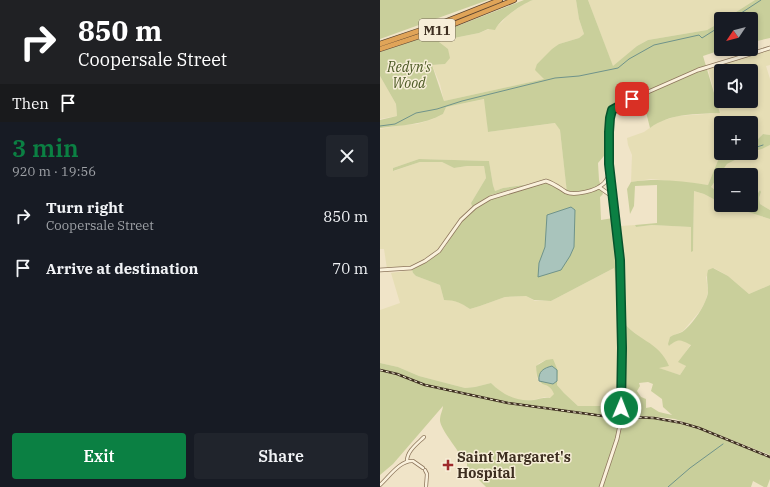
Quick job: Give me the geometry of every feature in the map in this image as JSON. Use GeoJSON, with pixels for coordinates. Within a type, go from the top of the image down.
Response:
{"type":"FeatureCollection","features":[{"type":"Feature","properties":{"kind":"highway","name":"M11"},"geometry":{"type":"LineString","coordinates":[[380,44],[442,23],[500,0]]}},
{"type":"Feature","properties":{"kind":"highway","name":"M11"},"geometry":{"type":"LineString","coordinates":[[380,49],[444,28],[514,0]]}},
{"type":"Feature","properties":{"kind":"street"},"geometry":{"type":"LineString","coordinates":[[601,487],[617,440],[621,420],[621,275],[610,174],[609,132],[612,110],[632,99],[698,70],[770,48]]}},
{"type":"Feature","properties":{"kind":"street"},"geometry":{"type":"LineString","coordinates":[[380,270],[391,271],[411,268],[425,261],[439,251],[461,220],[475,207],[490,198],[546,181],[554,184],[566,192],[581,194],[599,187],[610,174]]}},
{"type":"Feature","properties":{"kind":"street"},"geometry":{"type":"LineString","coordinates":[[599,187],[613,197]]}},
{"type":"Feature","properties":{"kind":"street"},"geometry":{"type":"LineString","coordinates":[[407,461],[409,452],[424,436]]}},
{"type":"Feature","properties":{"kind":"street"},"geometry":{"type":"LineString","coordinates":[[380,485],[401,464],[407,461],[414,461],[424,469],[427,474],[426,487]]}},
{"type":"Feature","properties":{"kind":"shaded area"},"geometry":{"type":"Polygon","coordinates":[[[576,0],[579,19],[584,34],[579,38],[559,44],[537,64],[544,79],[444,101],[440,84],[432,65],[445,64],[439,43],[444,40],[479,33],[497,26],[508,15],[528,1],[576,0]]]}},
{"type":"Feature","properties":{"kind":"shaded area"},"geometry":{"type":"Polygon","coordinates":[[[588,0],[755,0],[736,12],[714,12],[714,26],[707,30],[648,40],[637,46],[613,67],[588,0]]]}},
{"type":"Feature","properties":{"kind":"shaded area"},"geometry":{"type":"Polygon","coordinates":[[[770,50],[770,65],[766,66],[770,79],[770,135],[763,134],[758,139],[758,116],[714,116],[714,160],[718,160],[708,185],[651,179],[631,182],[632,155],[627,138],[644,132],[658,122],[678,116],[720,113],[719,108],[758,108],[758,64],[723,64],[748,56],[758,56],[758,53],[770,50]]]}},
{"type":"Feature","properties":{"kind":"shaded area"},"geometry":{"type":"Polygon","coordinates":[[[714,67],[714,91],[708,69],[714,67]]]}},
{"type":"Feature","properties":{"kind":"shaded area"},"geometry":{"type":"Polygon","coordinates":[[[380,76],[396,104],[397,116],[380,119],[380,76]]]}},
{"type":"Feature","properties":{"kind":"shaded area"},"geometry":{"type":"Polygon","coordinates":[[[485,99],[488,132],[556,123],[560,130],[567,191],[549,180],[503,188],[495,191],[489,161],[419,159],[393,168],[394,171],[420,162],[442,162],[454,168],[484,166],[486,178],[471,203],[472,210],[437,251],[410,268],[387,269],[384,249],[380,249],[380,129],[417,124],[443,114],[445,107],[485,99]]]}},
{"type":"Feature","properties":{"kind":"shaded area"},"geometry":{"type":"Polygon","coordinates":[[[770,145],[770,210],[760,204],[759,198],[761,192],[760,190],[758,193],[758,168],[724,168],[727,164],[735,160],[758,160],[758,151],[770,145]]]}},
{"type":"Feature","properties":{"kind":"shaded area"},"geometry":{"type":"Polygon","coordinates":[[[694,191],[714,199],[714,212],[748,212],[770,219],[770,285],[749,294],[728,276],[714,268],[706,277],[708,291],[706,300],[700,311],[683,331],[670,337],[669,346],[676,340],[682,340],[691,344],[679,362],[686,366],[680,375],[658,368],[635,333],[626,327],[622,320],[621,226],[635,225],[636,227],[652,225],[692,227],[691,251],[693,251],[694,191]]]}},
{"type":"Feature","properties":{"kind":"shaded area"},"geometry":{"type":"Polygon","coordinates":[[[614,268],[616,284],[619,285],[618,300],[621,406],[578,406],[557,385],[558,371],[546,360],[539,363],[536,367],[537,378],[540,383],[550,387],[555,394],[551,398],[545,397],[533,400],[520,400],[509,397],[500,392],[491,383],[465,388],[419,376],[398,367],[380,363],[380,310],[400,303],[391,273],[412,270],[416,276],[440,285],[444,300],[451,300],[461,303],[470,309],[505,297],[526,296],[535,301],[551,301],[614,268]]]}},
{"type":"Feature","properties":{"kind":"green space"},"geometry":{"type":"Polygon","coordinates":[[[380,0],[488,0],[380,39],[380,0]]]}},
{"type":"Feature","properties":{"kind":"green space","name":"Redyn's Wood"},"geometry":{"type":"Polygon","coordinates":[[[524,0],[533,0],[512,12],[497,26],[495,30],[488,29],[479,33],[439,42],[448,49],[450,58],[445,64],[432,65],[444,101],[544,79],[535,70],[537,64],[559,44],[579,38],[584,34],[579,19],[576,0],[588,0],[613,66],[637,46],[648,40],[707,30],[714,26],[714,52],[703,56],[714,93],[714,108],[719,108],[720,113],[684,115],[666,119],[650,128],[640,88],[628,95],[609,111],[609,150],[598,163],[599,180],[603,194],[600,197],[601,220],[613,218],[619,285],[616,284],[614,268],[551,301],[534,300],[526,296],[505,297],[470,309],[458,302],[444,300],[440,285],[416,276],[413,273],[412,270],[438,254],[444,248],[464,217],[473,208],[480,204],[508,193],[545,183],[550,183],[567,193],[560,130],[555,123],[488,132],[484,99],[446,107],[443,114],[428,120],[412,124],[380,128],[380,120],[397,116],[396,104],[380,76],[380,52],[460,25],[524,0]]]}},
{"type":"Feature","properties":{"kind":"green space"},"geometry":{"type":"Polygon","coordinates":[[[755,0],[770,0],[770,38],[758,41],[758,12],[736,12],[755,0]]]}},
{"type":"Feature","properties":{"kind":"green space"},"geometry":{"type":"Polygon","coordinates":[[[763,134],[770,135],[770,145],[758,150],[758,139],[763,134]]]}},
{"type":"Feature","properties":{"kind":"green space"},"geometry":{"type":"Polygon","coordinates":[[[419,159],[489,161],[495,191],[503,188],[530,184],[491,195],[472,207],[471,203],[486,178],[484,166],[454,168],[442,162],[420,162],[393,171],[393,168],[419,159]]]}},
{"type":"Feature","properties":{"kind":"green space"},"geometry":{"type":"Polygon","coordinates":[[[718,160],[735,160],[727,164],[724,168],[715,168],[718,160]]]}},
{"type":"Feature","properties":{"kind":"green space"},"geometry":{"type":"Polygon","coordinates":[[[714,170],[714,183],[711,187],[714,189],[714,199],[694,191],[693,251],[691,252],[691,227],[652,225],[636,227],[635,225],[657,223],[657,185],[635,186],[634,206],[630,214],[627,189],[631,182],[670,180],[708,185],[714,170]]]}},
{"type":"Feature","properties":{"kind":"green space"},"geometry":{"type":"Polygon","coordinates":[[[760,190],[760,204],[770,210],[770,219],[748,212],[758,212],[758,193],[760,190]]]}},
{"type":"Feature","properties":{"kind":"green space"},"geometry":{"type":"Polygon","coordinates":[[[713,268],[728,276],[749,294],[770,285],[770,455],[675,419],[623,415],[622,320],[627,327],[653,346],[665,358],[669,366],[659,368],[680,375],[686,366],[678,362],[691,345],[680,341],[677,341],[669,346],[668,344],[670,337],[686,329],[702,308],[708,292],[708,270],[713,268]],[[648,382],[639,383],[640,386],[637,391],[641,397],[646,399],[646,408],[651,407],[659,412],[672,415],[663,407],[662,399],[651,391],[653,384],[648,382]]]}},
{"type":"Feature","properties":{"kind":"green space"},"geometry":{"type":"Polygon","coordinates":[[[553,359],[558,371],[557,385],[578,406],[621,406],[619,428],[599,487],[486,487],[467,468],[467,463],[463,461],[446,434],[440,419],[443,406],[393,464],[380,475],[380,363],[398,367],[419,376],[465,388],[491,383],[500,391],[516,399],[534,400],[550,398],[554,394],[552,389],[538,380],[536,366],[546,360],[553,359]]]}},
{"type":"Feature","properties":{"kind":"green space"},"geometry":{"type":"Polygon","coordinates":[[[624,418],[659,419],[695,427],[770,458],[770,479],[767,487],[753,481],[751,487],[602,487],[617,444],[624,418]]]}},
{"type":"Feature","properties":{"kind":"water"},"geometry":{"type":"Polygon","coordinates":[[[571,207],[575,210],[574,247],[570,256],[561,270],[538,277],[539,263],[545,247],[547,215],[571,207]]]}},
{"type":"Feature","properties":{"kind":"water"},"geometry":{"type":"Polygon","coordinates":[[[552,366],[557,370],[557,381],[553,384],[539,381],[539,375],[542,370],[552,366]]]}},
{"type":"Feature","properties":{"kind":"waterway"},"geometry":{"type":"LineString","coordinates":[[743,12],[761,0]]}},
{"type":"Feature","properties":{"kind":"waterway"},"geometry":{"type":"LineString","coordinates":[[380,126],[395,124],[416,113],[437,109],[462,101],[555,78],[579,76],[618,68],[629,59],[654,45],[699,35],[702,38],[714,30]]}},
{"type":"Feature","properties":{"kind":"waterway"},"geometry":{"type":"LineString","coordinates":[[758,147],[763,145]]}},
{"type":"Feature","properties":{"kind":"waterway"},"geometry":{"type":"LineString","coordinates":[[668,487],[690,468],[723,444]]}},
{"type":"Feature","properties":{"kind":"railway"},"geometry":{"type":"LineString","coordinates":[[380,370],[397,374],[425,385],[508,403],[603,416],[654,418],[682,423],[699,428],[770,457]]}},
{"type":"Feature","properties":{"kind":"place","name":"Saint Margaret's Hospital"},"geometry":{"type":"Point","coordinates":[448,465]}},
{"type":"Feature","properties":{"kind":"route"},"geometry":{"type":"LineString","coordinates":[[621,408],[621,275],[609,164],[609,132],[612,110],[632,99]]}}]}
